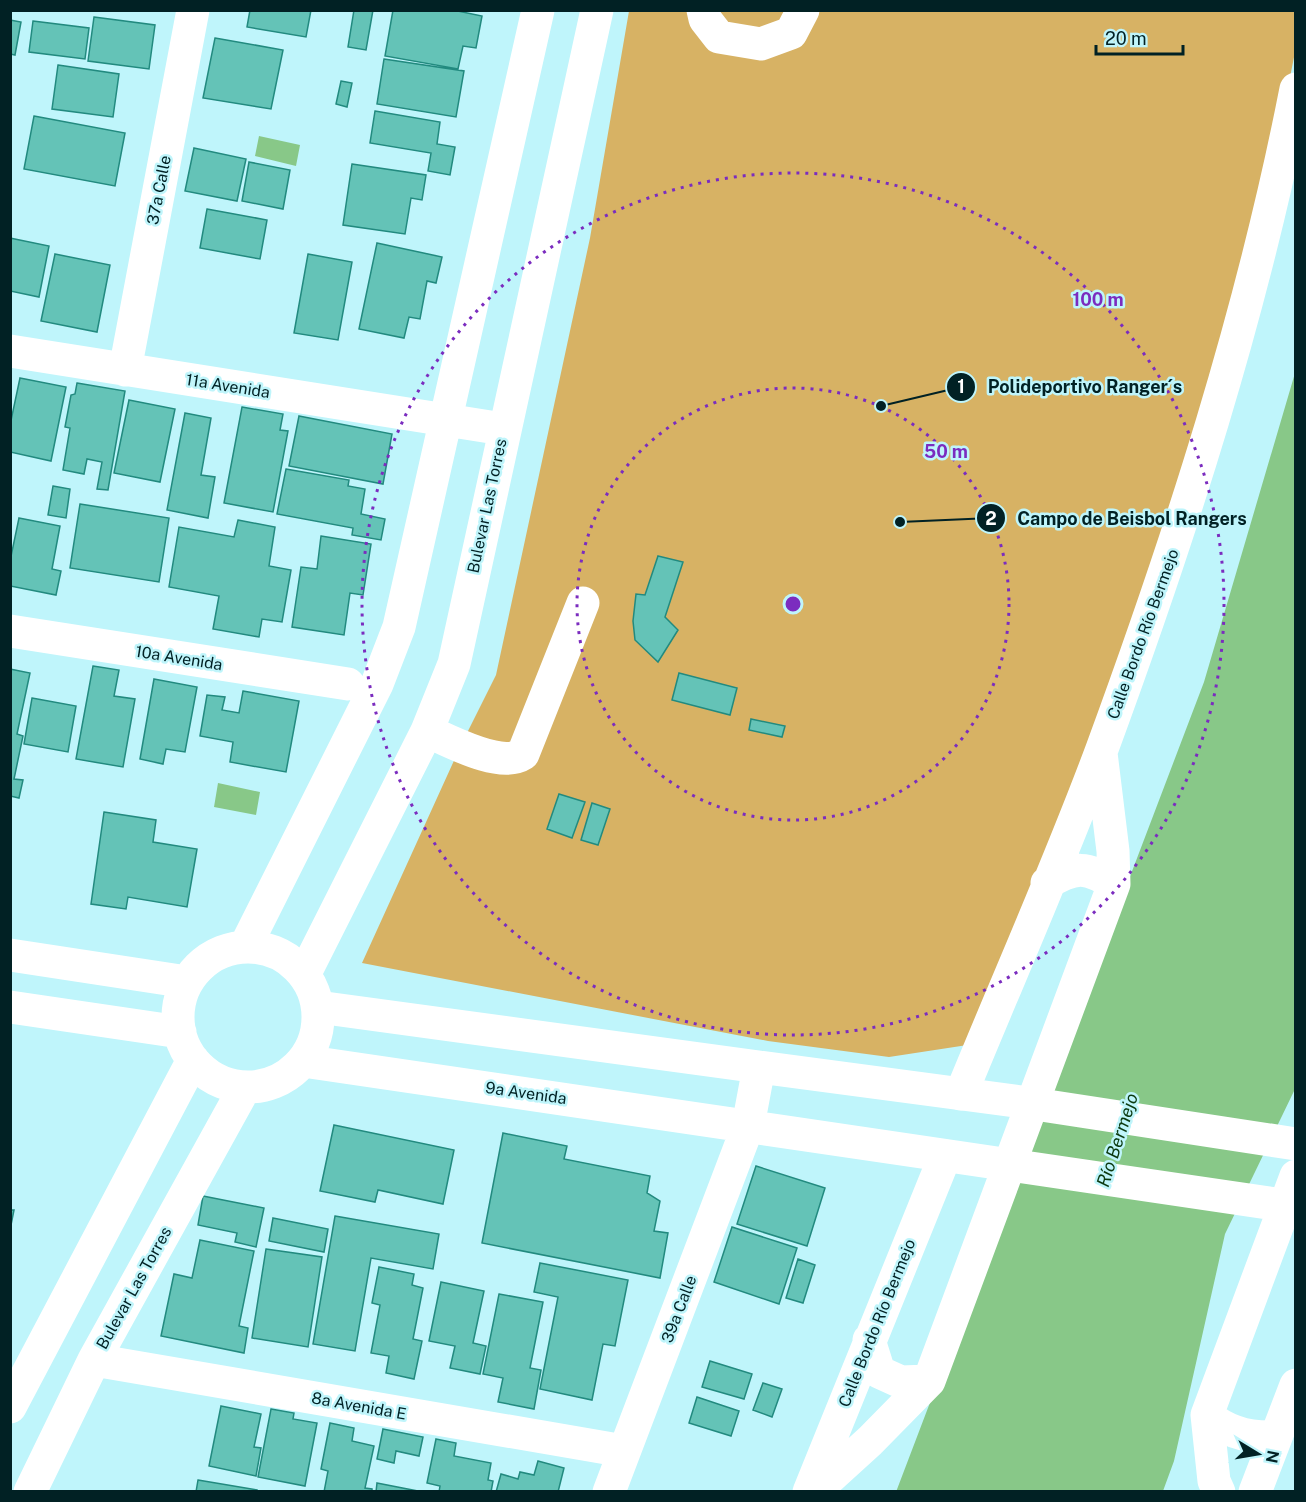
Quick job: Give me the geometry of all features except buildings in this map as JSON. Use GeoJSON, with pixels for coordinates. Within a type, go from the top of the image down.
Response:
{"type":"FeatureCollection","features":[{"type":"Feature","properties":{"kind":"street","name":"37a Calle"},"geometry":{"type":"LineString","coordinates":[[125,369],[193,10]]}},
{"type":"Feature","properties":{"kind":"street"},"geometry":{"type":"LineString","coordinates":[[245,947],[377,684],[399,627],[538,10]]}},
{"type":"Feature","properties":{"kind":"street","name":"Bulevar Las Torres"},"geometry":{"type":"LineString","coordinates":[[304,975],[427,731],[454,664],[503,429],[597,10]]}},
{"type":"Feature","properties":{"kind":"street"},"geometry":{"type":"LineString","coordinates":[[703,10],[705,19],[720,37],[761,44],[791,33],[803,10]]}},
{"type":"Feature","properties":{"kind":"street","name":"Calle Bordo Río Bermejo"},"geometry":{"type":"LineString","coordinates":[[961,1094],[1101,751],[1177,538],[1238,327],[1285,144],[1296,89]]}},
{"type":"Feature","properties":{"kind":"street","name":"11a Avenida"},"geometry":{"type":"LineString","coordinates":[[10,351],[446,420]]}},
{"type":"Feature","properties":{"kind":"street"},"geometry":{"type":"LineString","coordinates":[[446,420],[503,429]]}},
{"type":"Feature","properties":{"kind":"street"},"geometry":{"type":"LineString","coordinates":[[427,731],[482,754],[508,760],[523,754],[583,603]]}},
{"type":"Feature","properties":{"kind":"street","name":"10a Avenida"},"geometry":{"type":"LineString","coordinates":[[10,631],[348,684]]}},
{"type":"Feature","properties":{"kind":"street"},"geometry":{"type":"LineString","coordinates":[[814,1491],[870,1441],[929,1381],[1114,884],[1113,851],[1101,751]]}},
{"type":"Feature","properties":{"kind":"street"},"geometry":{"type":"LineString","coordinates":[[1047,883],[1065,873],[1091,870],[1114,884]]}},
{"type":"Feature","properties":{"kind":"street"},"geometry":{"type":"LineString","coordinates":[[245,947],[267,950],[288,959],[304,975],[313,990],[318,1007],[315,1035],[303,1061],[287,1075],[267,1085],[245,1088],[225,1084],[208,1075],[186,1046],[179,1007],[187,982],[202,964],[222,952],[245,947]]}},
{"type":"Feature","properties":{"kind":"street"},"geometry":{"type":"LineString","coordinates":[[10,955],[187,982]]}},
{"type":"Feature","properties":{"kind":"street"},"geometry":{"type":"LineString","coordinates":[[10,1006],[186,1046]]}},
{"type":"Feature","properties":{"kind":"street"},"geometry":{"type":"LineString","coordinates":[[318,1007],[1015,1101],[1296,1144]]}},
{"type":"Feature","properties":{"kind":"street"},"geometry":{"type":"LineString","coordinates":[[10,1407],[186,1046]]}},
{"type":"Feature","properties":{"kind":"street","name":"9a Avenida"},"geometry":{"type":"LineString","coordinates":[[303,1061],[1296,1207]]}},
{"type":"Feature","properties":{"kind":"street"},"geometry":{"type":"LineString","coordinates":[[748,1126],[759,1067]]}},
{"type":"Feature","properties":{"kind":"street","name":"Bulevar Las Torres"},"geometry":{"type":"LineString","coordinates":[[30,1491],[94,1360],[245,1088]]}},
{"type":"Feature","properties":{"kind":"street","name":"39a Calle"},"geometry":{"type":"LineString","coordinates":[[609,1491],[748,1126]]}},
{"type":"Feature","properties":{"kind":"street","name":"Calle Bordo Río Bermejo"},"geometry":{"type":"LineString","coordinates":[[809,1491],[945,1156]]}},
{"type":"Feature","properties":{"kind":"street"},"geometry":{"type":"LineString","coordinates":[[1219,1491],[1214,1481],[1207,1415],[1296,1176]]}},
{"type":"Feature","properties":{"kind":"street"},"geometry":{"type":"LineString","coordinates":[[869,1340],[879,1372],[901,1382],[929,1381]]}},
{"type":"Feature","properties":{"kind":"street","name":"8a Avenida E"},"geometry":{"type":"LineString","coordinates":[[94,1360],[624,1451]]}},
{"type":"Feature","properties":{"kind":"street"},"geometry":{"type":"LineString","coordinates":[[1255,1491],[1296,1384]]}},
{"type":"Feature","properties":{"kind":"street"},"geometry":{"type":"LineString","coordinates":[[1207,1415],[1218,1425],[1254,1438],[1274,1437]]}},
{"type":"Feature","properties":{"kind":"shaded area"},"geometry":{"type":"Polygon","coordinates":[[[629,11],[1295,11],[1295,52],[1259,234],[1158,573],[974,1044],[889,1057],[768,1041],[362,963],[462,743],[496,675],[590,238],[629,11]]]}},
{"type":"Feature","properties":{"kind":"water"},"geometry":{"type":"Polygon","coordinates":[[[259,136],[300,145],[296,166],[255,156],[259,136]]]}},
{"type":"Feature","properties":{"kind":"water","name":"Río Bermejo"},"geometry":{"type":"Polygon","coordinates":[[[1295,373],[1295,1089],[1225,1234],[1174,1461],[1163,1491],[896,1492],[1204,682],[1295,373]]]}},
{"type":"Feature","properties":{"kind":"water"},"geometry":{"type":"Polygon","coordinates":[[[218,783],[260,792],[256,815],[214,807],[218,783]]]}},
{"type":"Feature","properties":{"kind":"place","name":"Polideportivo Ranger´s"},"geometry":{"type":"Point","coordinates":[881,406]}},
{"type":"Feature","properties":{"kind":"place","name":"Campo de Beisbol Rangers"},"geometry":{"type":"Point","coordinates":[900,522]}}]}
